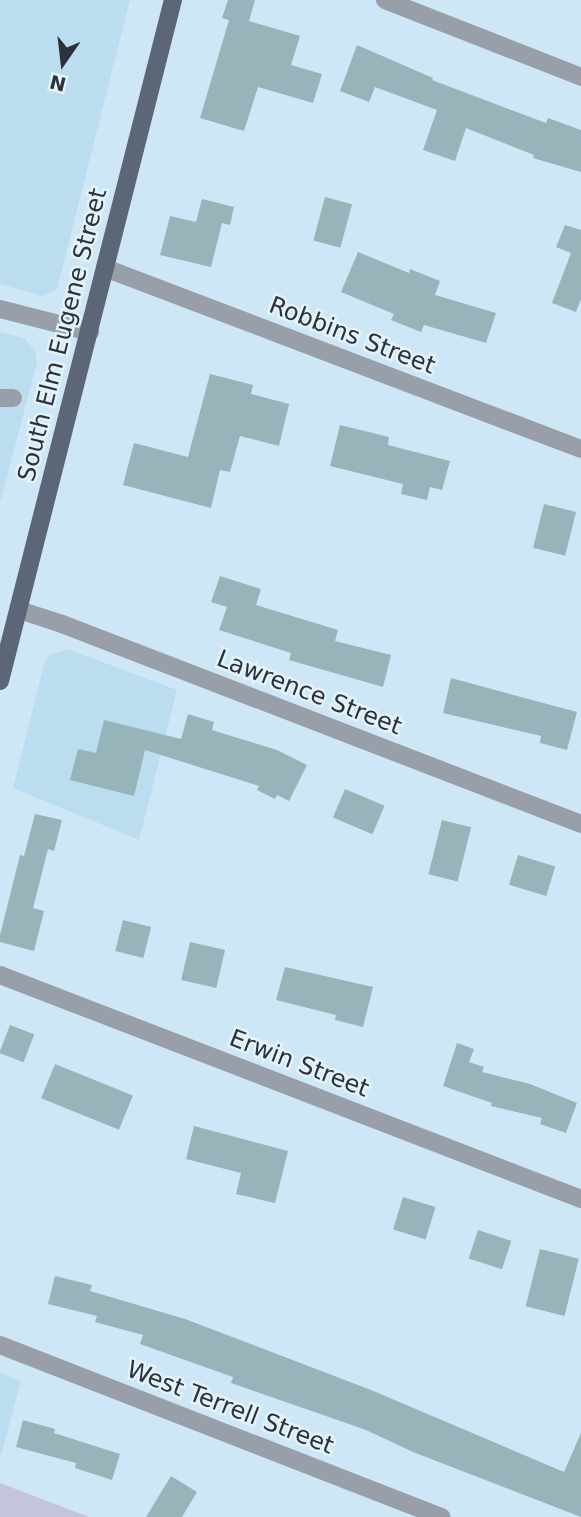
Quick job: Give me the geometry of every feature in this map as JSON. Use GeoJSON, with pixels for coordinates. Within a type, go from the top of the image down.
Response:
{"type":"FeatureCollection","features":[{"type":"Feature","properties":{"kind":"main road","name":"South Elm Eugene Street"},"geometry":{"type":"LineString","coordinates":[[0,681],[173,0]]}},
{"type":"Feature","properties":{"kind":"street"},"geometry":{"type":"LineString","coordinates":[[385,0],[581,77]]}},
{"type":"Feature","properties":{"kind":"street","name":"Robbins Street"},"geometry":{"type":"LineString","coordinates":[[105,268],[581,449]]}},
{"type":"Feature","properties":{"kind":"street"},"geometry":{"type":"LineString","coordinates":[[0,309],[90,332]]}},
{"type":"Feature","properties":{"kind":"street","name":"Lawrence Street"},"geometry":{"type":"LineString","coordinates":[[19,610],[86,633],[581,824]]}},
{"type":"Feature","properties":{"kind":"street","name":"Erwin Street"},"geometry":{"type":"LineString","coordinates":[[0,975],[581,1199]]}},
{"type":"Feature","properties":{"kind":"street","name":"West Terrell Street"},"geometry":{"type":"LineString","coordinates":[[0,1345],[442,1517]]}},
{"type":"Feature","properties":{"kind":"shaded area"},"geometry":{"type":"Polygon","coordinates":[[[0,0],[130,0],[57,289],[43,296],[0,284],[0,0]]]}},
{"type":"Feature","properties":{"kind":"shaded area"},"geometry":{"type":"Polygon","coordinates":[[[0,332],[24,338],[35,351],[37,362],[0,503],[0,332]]]}},
{"type":"Feature","properties":{"kind":"shaded area"},"geometry":{"type":"Polygon","coordinates":[[[68,649],[177,690],[139,840],[13,788],[44,664],[50,655],[68,649]]]}},
{"type":"Feature","properties":{"kind":"shaded area"},"geometry":{"type":"Polygon","coordinates":[[[0,1373],[21,1381],[0,1459],[0,1373]]]}},
{"type":"Feature","properties":{"kind":"shaded area"},"geometry":{"type":"Polygon","coordinates":[[[0,1483],[89,1517],[0,1517],[0,1483]]]}},
{"type":"Feature","properties":{"kind":"building"},"geometry":{"type":"Polygon","coordinates":[[[228,0],[255,0],[249,21],[300,36],[291,65],[322,74],[313,103],[258,87],[244,131],[200,118],[229,20],[222,18],[228,0]]]}},
{"type":"Feature","properties":{"kind":"building"},"geometry":{"type":"Polygon","coordinates":[[[357,45],[433,78],[432,80],[546,123],[548,118],[581,130],[581,172],[533,158],[534,155],[466,128],[455,161],[423,150],[437,110],[375,87],[369,102],[340,91],[357,45]]]}},
{"type":"Feature","properties":{"kind":"building"},"geometry":{"type":"Polygon","coordinates":[[[325,197],[352,204],[340,248],[313,240],[325,197]]]}},
{"type":"Feature","properties":{"kind":"building"},"geometry":{"type":"Polygon","coordinates":[[[202,199],[234,207],[230,225],[222,223],[211,267],[160,255],[170,216],[196,222],[202,199]]]}},
{"type":"Feature","properties":{"kind":"building"},"geometry":{"type":"Polygon","coordinates":[[[565,225],[581,230],[581,299],[576,312],[552,303],[571,253],[556,247],[565,225]]]}},
{"type":"Feature","properties":{"kind":"building"},"geometry":{"type":"Polygon","coordinates":[[[358,252],[409,273],[410,269],[440,281],[435,295],[496,313],[486,343],[424,325],[421,332],[391,320],[394,314],[341,292],[358,252]]]}},
{"type":"Feature","properties":{"kind":"building"},"geometry":{"type":"Polygon","coordinates":[[[210,374],[253,385],[251,394],[289,404],[279,446],[240,436],[230,472],[220,470],[211,508],[123,485],[134,443],[188,457],[210,374]]]}},
{"type":"Feature","properties":{"kind":"building"},"geometry":{"type":"Polygon","coordinates":[[[340,425],[389,437],[388,445],[450,461],[442,490],[430,487],[427,500],[401,494],[403,484],[330,466],[340,425]]]}},
{"type":"Feature","properties":{"kind":"building"},"geometry":{"type":"Polygon","coordinates":[[[544,504],[576,512],[565,556],[533,548],[544,504]]]}},
{"type":"Feature","properties":{"kind":"building"},"geometry":{"type":"Polygon","coordinates":[[[220,576],[261,589],[256,605],[338,630],[335,641],[391,655],[383,687],[289,660],[291,653],[219,630],[227,607],[211,602],[220,576]]]}},
{"type":"Feature","properties":{"kind":"building"},"geometry":{"type":"Polygon","coordinates":[[[451,678],[577,712],[567,750],[540,743],[541,736],[443,713],[451,678]]]}},
{"type":"Feature","properties":{"kind":"building"},"geometry":{"type":"Polygon","coordinates":[[[188,714],[214,722],[212,730],[277,750],[307,765],[289,801],[277,795],[275,799],[257,790],[259,786],[145,750],[134,796],[70,780],[78,749],[96,753],[104,720],[181,739],[188,714]]]}},
{"type":"Feature","properties":{"kind":"building"},"geometry":{"type":"Polygon","coordinates":[[[345,789],[385,806],[372,834],[333,818],[345,789]]]}},
{"type":"Feature","properties":{"kind":"building"},"geometry":{"type":"Polygon","coordinates":[[[35,814],[62,820],[54,851],[48,849],[33,908],[44,911],[34,951],[0,942],[0,935],[20,855],[24,856],[35,814]]]}},
{"type":"Feature","properties":{"kind":"building"},"geometry":{"type":"Polygon","coordinates":[[[442,820],[471,827],[458,882],[428,874],[442,820]]]}},
{"type":"Feature","properties":{"kind":"building"},"geometry":{"type":"Polygon","coordinates":[[[518,855],[555,866],[546,896],[509,885],[518,855]]]}},
{"type":"Feature","properties":{"kind":"building"},"geometry":{"type":"Polygon","coordinates":[[[123,920],[151,927],[143,958],[115,951],[123,920]]]}},
{"type":"Feature","properties":{"kind":"building"},"geometry":{"type":"Polygon","coordinates":[[[190,942],[225,950],[216,988],[181,980],[190,942]]]}},
{"type":"Feature","properties":{"kind":"building"},"geometry":{"type":"Polygon","coordinates":[[[285,967],[373,987],[363,1027],[335,1020],[336,1015],[276,1000],[285,967]]]}},
{"type":"Feature","properties":{"kind":"building"},"geometry":{"type":"Polygon","coordinates":[[[10,1025],[34,1034],[24,1062],[0,1053],[10,1025]]]}},
{"type":"Feature","properties":{"kind":"building"},"geometry":{"type":"Polygon","coordinates":[[[457,1043],[474,1049],[469,1062],[484,1067],[482,1072],[530,1084],[577,1103],[566,1133],[540,1124],[542,1118],[491,1106],[492,1103],[443,1086],[457,1043]]]}},
{"type":"Feature","properties":{"kind":"building"},"geometry":{"type":"Polygon","coordinates":[[[55,1064],[133,1095],[119,1130],[41,1098],[55,1064]]]}},
{"type":"Feature","properties":{"kind":"building"},"geometry":{"type":"Polygon","coordinates":[[[194,1126],[288,1151],[275,1203],[236,1194],[241,1173],[186,1159],[194,1126]]]}},
{"type":"Feature","properties":{"kind":"building"},"geometry":{"type":"Polygon","coordinates":[[[403,1197],[436,1207],[426,1239],[393,1230],[403,1197]]]}},
{"type":"Feature","properties":{"kind":"building"},"geometry":{"type":"Polygon","coordinates":[[[478,1230],[511,1241],[502,1269],[469,1259],[478,1230]]]}},
{"type":"Feature","properties":{"kind":"building"},"geometry":{"type":"Polygon","coordinates":[[[540,1249],[579,1259],[565,1316],[526,1306],[540,1249]]]}},
{"type":"Feature","properties":{"kind":"building"},"geometry":{"type":"Polygon","coordinates":[[[55,1276],[92,1285],[90,1291],[185,1319],[371,1390],[564,1472],[581,1433],[581,1517],[413,1452],[366,1430],[231,1383],[233,1377],[140,1344],[143,1335],[95,1322],[97,1316],[48,1304],[55,1276]]]}},
{"type":"Feature","properties":{"kind":"building"},"geometry":{"type":"Polygon","coordinates":[[[23,1420],[120,1454],[112,1480],[75,1468],[76,1463],[16,1447],[23,1420]]]}},
{"type":"Feature","properties":{"kind":"building"},"geometry":{"type":"Polygon","coordinates":[[[171,1476],[197,1492],[182,1517],[146,1517],[171,1476]]]}}]}
